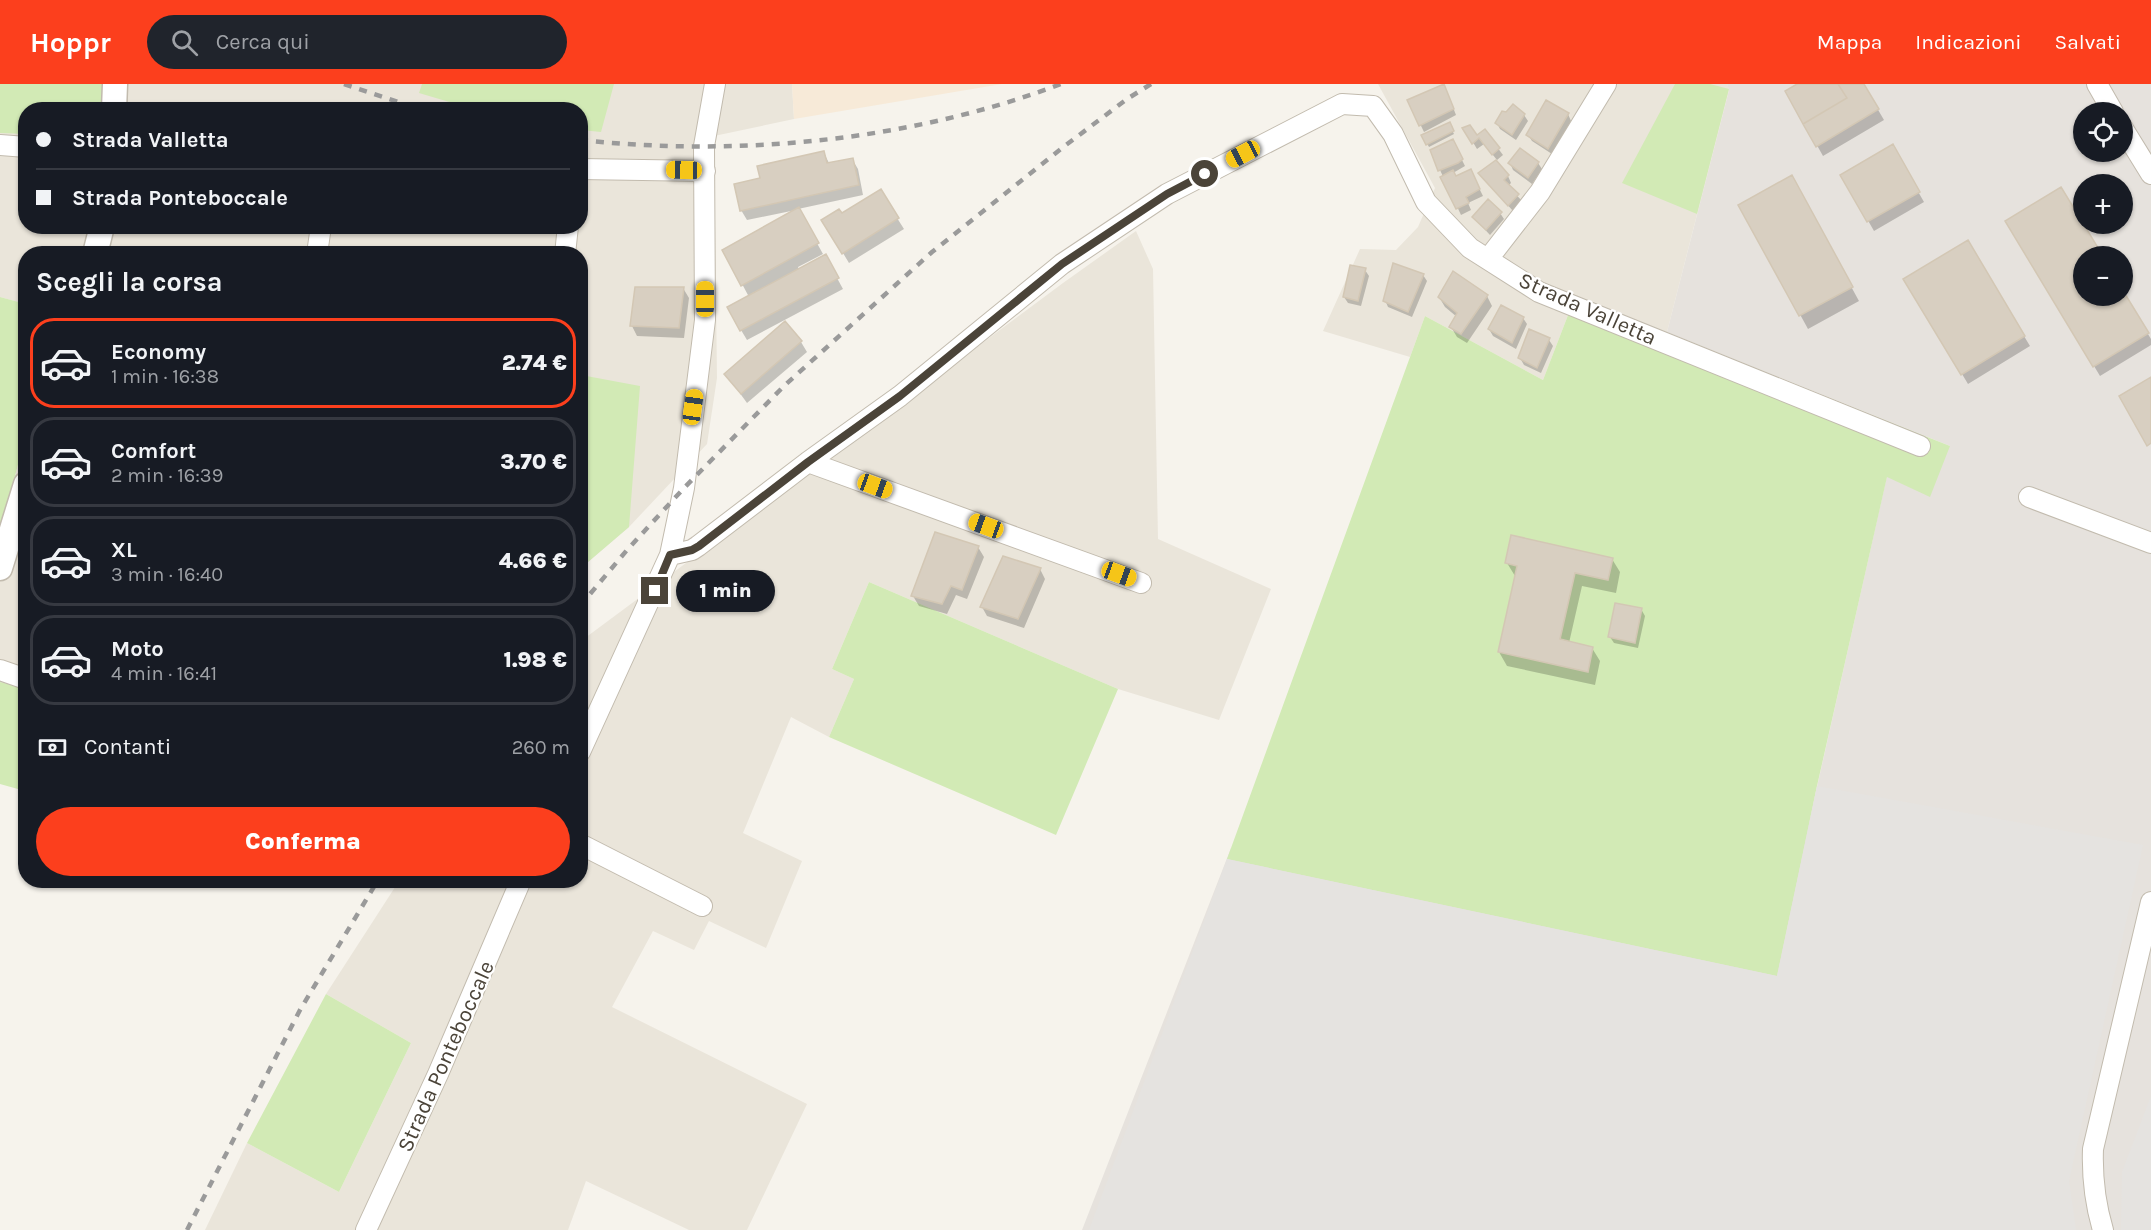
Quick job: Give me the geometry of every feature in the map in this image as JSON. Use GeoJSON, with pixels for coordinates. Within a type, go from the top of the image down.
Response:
{"type":"FeatureCollection","features":[{"type":"Feature","properties":{"kind":"street"},"geometry":{"type":"LineString","coordinates":[[115,102],[116,84]]}},
{"type":"Feature","properties":{"kind":"street"},"geometry":{"type":"LineString","coordinates":[[588,734],[670,555],[684,488],[705,320],[704,146],[715,84]]}},
{"type":"Feature","properties":{"kind":"street"},"geometry":{"type":"LineString","coordinates":[[1488,259],[1540,192],[1606,84]]}},
{"type":"Feature","properties":{"kind":"street"},"geometry":{"type":"LineString","coordinates":[[2097,84],[2107,102]]}},
{"type":"Feature","properties":{"kind":"street","name":"Strada Valletta"},"geometry":{"type":"LineString","coordinates":[[670,555],[699,546],[808,462],[900,396],[1062,264],[1167,194],[1342,104],[1373,106],[1393,134],[1426,202],[1470,248],[1539,292],[1920,446]]}},
{"type":"Feature","properties":{"kind":"street"},"geometry":{"type":"LineString","coordinates":[[0,145],[18,146]]}},
{"type":"Feature","properties":{"kind":"street"},"geometry":{"type":"LineString","coordinates":[[2133,145],[2151,174]]}},
{"type":"Feature","properties":{"kind":"street"},"geometry":{"type":"LineString","coordinates":[[588,169],[705,171]]}},
{"type":"Feature","properties":{"kind":"street"},"geometry":{"type":"LineString","coordinates":[[808,462],[1141,583]]}},
{"type":"Feature","properties":{"kind":"street"},"geometry":{"type":"LineString","coordinates":[[2029,497],[2151,543]]}},
{"type":"Feature","properties":{"kind":"street"},"geometry":{"type":"LineString","coordinates":[[0,568],[18,510]]}},
{"type":"Feature","properties":{"kind":"street"},"geometry":{"type":"LineString","coordinates":[[0,670],[18,676]]}},
{"type":"Feature","properties":{"kind":"street"},"geometry":{"type":"LineString","coordinates":[[588,848],[702,906]]}},
{"type":"Feature","properties":{"kind":"street","name":"Strada Ponteboccale"},"geometry":{"type":"LineString","coordinates":[[366,1230],[438,1074],[518,888]]}},
{"type":"Feature","properties":{"kind":"street"},"geometry":{"type":"LineString","coordinates":[[2103,1230],[2096,1208],[2092,1149],[2151,902]]}},
{"type":"Feature","properties":{"kind":"shaded area"},"geometry":{"type":"Polygon","coordinates":[[[0,84],[792,84],[794,119],[714,136],[717,378],[707,444],[629,527],[588,562],[588,246],[18,246],[18,302],[0,297],[0,84]]]}},
{"type":"Feature","properties":{"kind":"shaded area"},"geometry":{"type":"Polygon","coordinates":[[[792,84],[1002,84],[794,119],[792,84]]]}},
{"type":"Feature","properties":{"kind":"shaded area"},"geometry":{"type":"Polygon","coordinates":[[[1378,84],[1727,84],[1729,89],[1667,332],[1575,297],[1543,380],[1425,316],[1410,357],[1323,331],[1360,249],[1396,250],[1418,227],[1435,188],[1378,84]]]}},
{"type":"Feature","properties":{"kind":"shaded area"},"geometry":{"type":"Polygon","coordinates":[[[1727,84],[2151,84],[2151,1230],[1082,1230],[1231,848],[1776,969],[1887,476],[1950,446],[1667,332],[1729,90],[1727,84]]]}},
{"type":"Feature","properties":{"kind":"shaded area"},"geometry":{"type":"Polygon","coordinates":[[[1136,231],[1153,269],[1158,539],[1271,589],[1219,720],[1118,689],[869,582],[832,669],[854,679],[829,737],[791,717],[743,833],[802,861],[766,948],[709,921],[694,950],[653,931],[612,1007],[807,1104],[747,1230],[689,1230],[586,1181],[568,1230],[205,1230],[247,1143],[339,1192],[411,1043],[326,994],[394,888],[588,888],[588,636],[1136,231]]]}},
{"type":"Feature","properties":{"kind":"shaded area"},"geometry":{"type":"Polygon","coordinates":[[[18,465],[18,686],[0,682],[0,531],[18,465]]]}},
{"type":"Feature","properties":{"kind":"shaded area"},"geometry":{"type":"Polygon","coordinates":[[[1817,786],[2143,845],[2069,1181],[2076,1230],[1089,1230],[1227,859],[1777,976],[1817,786]]]}},
{"type":"Feature","properties":{"kind":"shaded area"},"geometry":{"type":"Polygon","coordinates":[[[2151,1096],[2151,1230],[2121,1230],[2122,1172],[2151,1096]]]}},
{"type":"Feature","properties":{"kind":"green space"},"geometry":{"type":"Polygon","coordinates":[[[0,84],[105,84],[105,102],[18,102],[18,134],[0,133],[0,84]]]}},
{"type":"Feature","properties":{"kind":"green space"},"geometry":{"type":"Polygon","coordinates":[[[422,84],[614,84],[601,132],[588,131],[588,102],[449,102],[419,93],[422,84]]]}},
{"type":"Feature","properties":{"kind":"green space"},"geometry":{"type":"Polygon","coordinates":[[[1675,84],[1710,84],[1729,89],[1697,214],[1622,183],[1675,84]]]}},
{"type":"Feature","properties":{"kind":"green space"},"geometry":{"type":"Polygon","coordinates":[[[0,297],[18,302],[18,465],[0,531],[0,297]]]}},
{"type":"Feature","properties":{"kind":"green space"},"geometry":{"type":"Polygon","coordinates":[[[1575,297],[1950,446],[1930,497],[1887,477],[1817,786],[1777,976],[1227,859],[1425,316],[1543,380],[1575,297]]]}},
{"type":"Feature","properties":{"kind":"green space"},"geometry":{"type":"Polygon","coordinates":[[[588,376],[640,386],[629,527],[588,562],[588,376]]]}},
{"type":"Feature","properties":{"kind":"green space"},"geometry":{"type":"Polygon","coordinates":[[[869,582],[1118,689],[1056,835],[829,737],[854,679],[832,669],[869,582]]]}},
{"type":"Feature","properties":{"kind":"green space"},"geometry":{"type":"Polygon","coordinates":[[[0,682],[18,686],[18,789],[0,784],[0,682]]]}},
{"type":"Feature","properties":{"kind":"green space"},"geometry":{"type":"Polygon","coordinates":[[[326,994],[411,1043],[339,1192],[247,1143],[326,994]]]}},
{"type":"Feature","properties":{"kind":"building"},"geometry":{"type":"Polygon","coordinates":[[[1444,84],[1454,109],[1419,126],[1407,100],[1444,84]]]}},
{"type":"Feature","properties":{"kind":"building"},"geometry":{"type":"Polygon","coordinates":[[[1797,84],[1838,84],[1847,98],[1803,124],[1785,91],[1797,84]]]}},
{"type":"Feature","properties":{"kind":"building"},"geometry":{"type":"Polygon","coordinates":[[[1838,84],[1864,84],[1879,109],[1816,147],[1803,124],[1847,98],[1838,84]]]}},
{"type":"Feature","properties":{"kind":"building"},"geometry":{"type":"Polygon","coordinates":[[[1546,100],[1569,113],[1548,149],[1526,135],[1546,100]]]}},
{"type":"Feature","properties":{"kind":"building"},"geometry":{"type":"Polygon","coordinates":[[[1513,104],[1525,114],[1512,135],[1495,123],[1502,111],[1506,112],[1513,104]]]}},
{"type":"Feature","properties":{"kind":"building"},"geometry":{"type":"Polygon","coordinates":[[[1450,122],[1454,131],[1426,145],[1421,135],[1450,122]]]}},
{"type":"Feature","properties":{"kind":"building"},"geometry":{"type":"Polygon","coordinates":[[[1470,125],[1477,135],[1485,129],[1500,148],[1492,155],[1479,138],[1472,144],[1462,128],[1470,125]]]}},
{"type":"Feature","properties":{"kind":"building"},"geometry":{"type":"Polygon","coordinates":[[[1453,139],[1463,159],[1438,171],[1430,150],[1453,139]]]}},
{"type":"Feature","properties":{"kind":"building"},"geometry":{"type":"Polygon","coordinates":[[[1893,144],[1920,192],[1867,222],[1840,175],[1893,144]]]}},
{"type":"Feature","properties":{"kind":"building"},"geometry":{"type":"Polygon","coordinates":[[[1520,148],[1539,162],[1528,178],[1508,163],[1520,148]]]}},
{"type":"Feature","properties":{"kind":"building"},"geometry":{"type":"Polygon","coordinates":[[[824,151],[827,163],[853,158],[859,185],[740,211],[734,184],[760,178],[757,166],[824,151]]]}},
{"type":"Feature","properties":{"kind":"building"},"geometry":{"type":"Polygon","coordinates":[[[1496,160],[1509,175],[1504,180],[1519,194],[1508,206],[1478,173],[1496,160]]]}},
{"type":"Feature","properties":{"kind":"building"},"geometry":{"type":"Polygon","coordinates":[[[1471,169],[1480,189],[1466,197],[1469,203],[1456,209],[1440,177],[1453,170],[1456,176],[1471,169]]]}},
{"type":"Feature","properties":{"kind":"building"},"geometry":{"type":"Polygon","coordinates":[[[1792,175],[1853,287],[1799,316],[1738,205],[1792,175]]]}},
{"type":"Feature","properties":{"kind":"building"},"geometry":{"type":"Polygon","coordinates":[[[2061,187],[2073,207],[2073,234],[2090,234],[2097,246],[2073,246],[2073,306],[2132,306],[2149,333],[2093,367],[2005,221],[2061,187]]]}},
{"type":"Feature","properties":{"kind":"building"},"geometry":{"type":"Polygon","coordinates":[[[881,189],[899,218],[842,254],[821,220],[839,209],[842,213],[881,189]]]}},
{"type":"Feature","properties":{"kind":"building"},"geometry":{"type":"Polygon","coordinates":[[[1488,199],[1502,212],[1486,230],[1472,217],[1488,199]]]}},
{"type":"Feature","properties":{"kind":"building"},"geometry":{"type":"Polygon","coordinates":[[[799,207],[819,243],[741,286],[722,250],[799,207]]]}},
{"type":"Feature","properties":{"kind":"building"},"geometry":{"type":"Polygon","coordinates":[[[1968,240],[2025,336],[1961,375],[1903,279],[1968,240]]]}},
{"type":"Feature","properties":{"kind":"building"},"geometry":{"type":"Polygon","coordinates":[[[826,254],[839,278],[740,331],[727,307],[826,254]]]}},
{"type":"Feature","properties":{"kind":"building"},"geometry":{"type":"Polygon","coordinates":[[[1393,263],[1424,274],[1408,312],[1383,301],[1393,263]]]}},
{"type":"Feature","properties":{"kind":"building"},"geometry":{"type":"Polygon","coordinates":[[[1350,265],[1366,268],[1358,301],[1343,297],[1350,265]]]}},
{"type":"Feature","properties":{"kind":"building"},"geometry":{"type":"Polygon","coordinates":[[[1453,271],[1488,295],[1461,334],[1449,327],[1457,313],[1438,297],[1453,271]]]}},
{"type":"Feature","properties":{"kind":"building"},"geometry":{"type":"Polygon","coordinates":[[[635,287],[684,287],[679,328],[630,326],[635,287]]]}},
{"type":"Feature","properties":{"kind":"building"},"geometry":{"type":"Polygon","coordinates":[[[1501,305],[1524,317],[1512,343],[1488,329],[1501,305]]]}},
{"type":"Feature","properties":{"kind":"building"},"geometry":{"type":"Polygon","coordinates":[[[785,321],[802,341],[741,394],[724,374],[785,321]]]}},
{"type":"Feature","properties":{"kind":"building"},"geometry":{"type":"Polygon","coordinates":[[[1529,329],[1550,338],[1537,368],[1518,358],[1529,329]]]}},
{"type":"Feature","properties":{"kind":"building"},"geometry":{"type":"Polygon","coordinates":[[[2151,377],[2151,443],[2147,446],[2119,396],[2151,377]]]}},
{"type":"Feature","properties":{"kind":"building"},"geometry":{"type":"Polygon","coordinates":[[[935,532],[979,546],[962,590],[951,586],[942,604],[911,596],[935,532]]]}},
{"type":"Feature","properties":{"kind":"building"},"geometry":{"type":"Polygon","coordinates":[[[1511,535],[1613,558],[1608,580],[1575,573],[1560,639],[1593,647],[1588,672],[1498,652],[1517,566],[1505,563],[1511,535]]]}},
{"type":"Feature","properties":{"kind":"building"},"geometry":{"type":"Polygon","coordinates":[[[1003,556],[1041,568],[1018,619],[980,607],[1003,556]]]}},
{"type":"Feature","properties":{"kind":"building"},"geometry":{"type":"Polygon","coordinates":[[[1615,603],[1642,608],[1635,643],[1608,637],[1615,603]]]}},
{"type":"Feature","properties":{"kind":"railway"},"geometry":{"type":"LineString","coordinates":[[344,84],[398,102]]}},
{"type":"Feature","properties":{"kind":"railway"},"geometry":{"type":"LineString","coordinates":[[588,141],[641,145],[702,146],[763,145],[824,140],[945,119],[1061,84]]}},
{"type":"Feature","properties":{"kind":"railway"},"geometry":{"type":"LineString","coordinates":[[588,596],[684,488],[784,386],[932,252],[1062,148],[1127,99],[1151,84]]}},
{"type":"Feature","properties":{"kind":"railway"},"geometry":{"type":"LineString","coordinates":[[187,1230],[300,1010],[373,888]]}},
{"type":"Feature","properties":{"kind":"route"},"geometry":{"type":"LineString","coordinates":[[655,591],[670,555],[699,546],[808,462],[900,396],[1062,264],[1167,194],[1205,174]]}}]}
